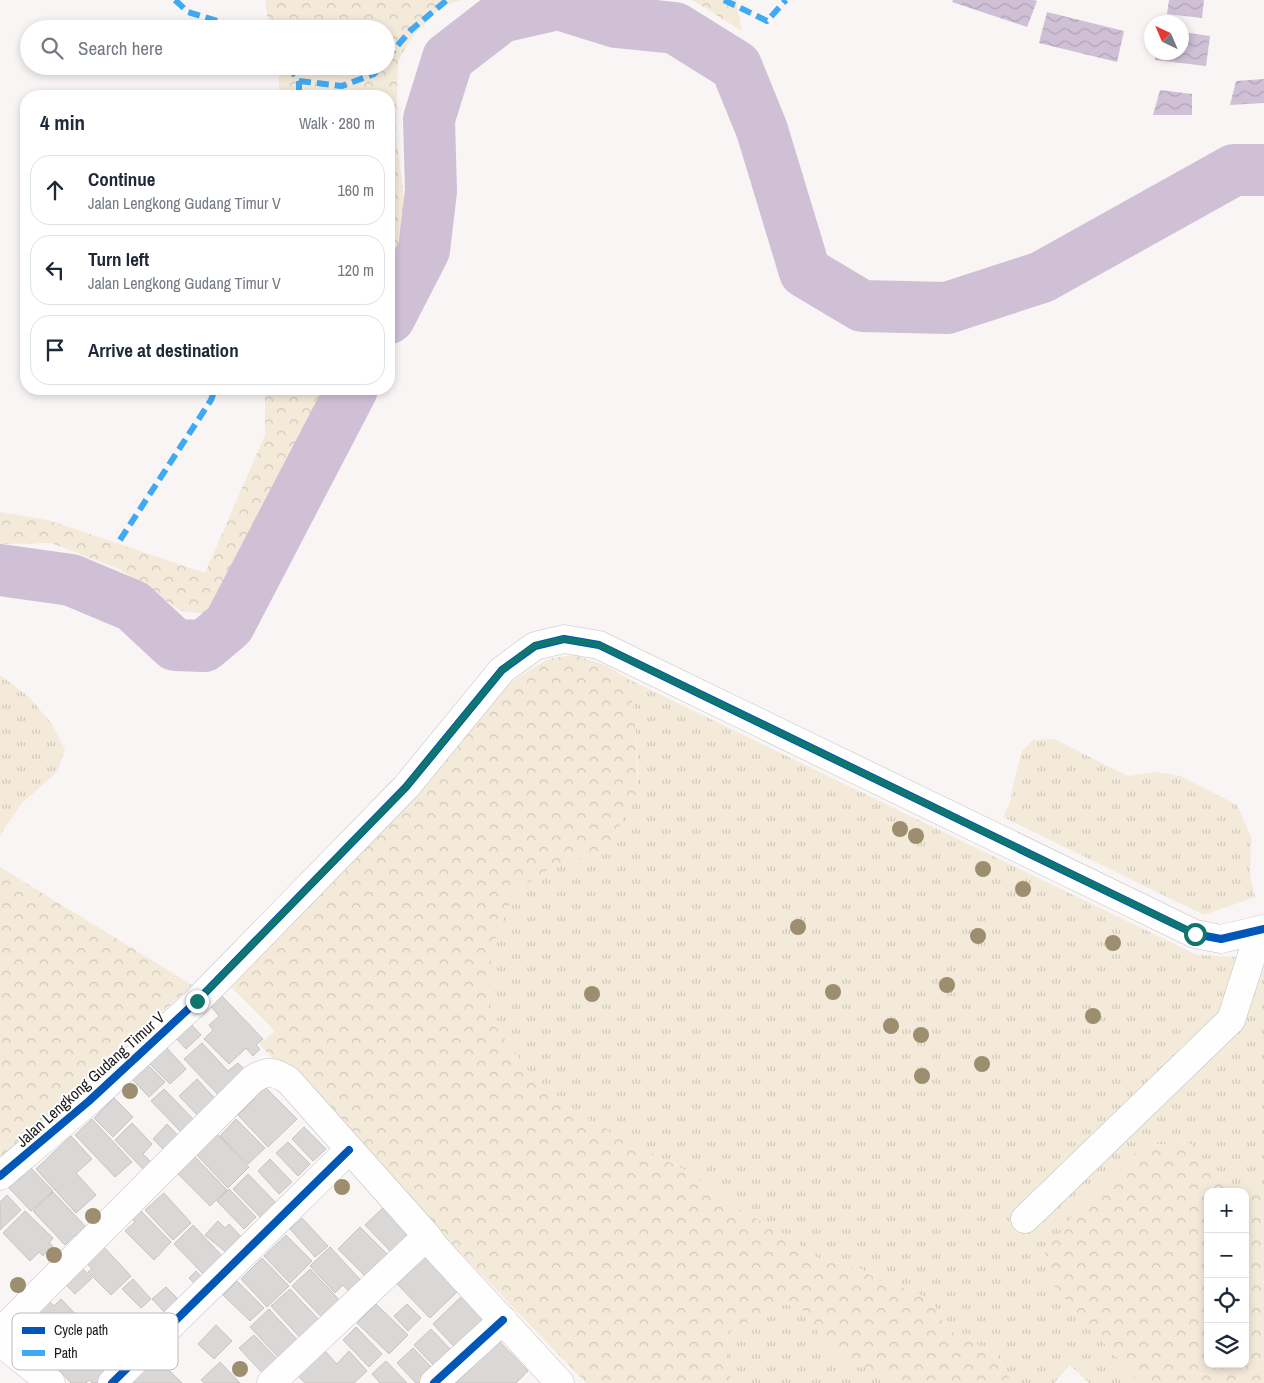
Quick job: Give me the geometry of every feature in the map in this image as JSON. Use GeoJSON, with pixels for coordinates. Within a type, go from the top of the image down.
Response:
{"type":"FeatureCollection","features":[{"type":"Feature","properties":{"kind":"street","name":"Jalan Lengkong Gudang Timur V"},"geometry":{"type":"LineString","coordinates":[[0,1176],[90,1101],[197,1001],[406,787],[502,670],[534,646],[564,639],[599,645],[1195,934],[1222,939],[1262,930]]}},
{"type":"Feature","properties":{"kind":"street"},"geometry":{"type":"LineString","coordinates":[[1025,1219],[1231,1020],[1262,930]]}},
{"type":"Feature","properties":{"kind":"street"},"geometry":{"type":"LineString","coordinates":[[19,1313],[253,1079],[264,1073],[276,1073],[288,1080],[434,1246],[560,1383]]}},
{"type":"Feature","properties":{"kind":"street"},"geometry":{"type":"LineString","coordinates":[[178,1318],[349,1150]]}},
{"type":"Feature","properties":{"kind":"street"},"geometry":{"type":"LineString","coordinates":[[271,1383],[427,1236]]}},
{"type":"Feature","properties":{"kind":"street"},"geometry":{"type":"LineString","coordinates":[[0,1332],[12,1320]]}},
{"type":"Feature","properties":{"kind":"street"},"geometry":{"type":"LineString","coordinates":[[434,1383],[503,1320]]}},
{"type":"Feature","properties":{"kind":"street"},"geometry":{"type":"LineString","coordinates":[[0,1342],[12,1352]]}},
{"type":"Feature","properties":{"kind":"street"},"geometry":{"type":"LineString","coordinates":[[35,1370],[51,1383]]}},
{"type":"Feature","properties":{"kind":"street"},"geometry":{"type":"LineString","coordinates":[[112,1383],[125,1370]]}},
{"type":"Feature","properties":{"kind":"green space"},"geometry":{"type":"Polygon","coordinates":[[[265,0],[462,0],[442,6],[411,38],[398,61],[396,135],[407,219],[408,254],[395,279],[395,90],[279,90],[279,75],[395,75],[395,20],[268,20],[265,0]]]}},
{"type":"Feature","properties":{"kind":"green space"},"geometry":{"type":"Polygon","coordinates":[[[692,0],[736,0],[742,31],[692,0]]]}},
{"type":"Feature","properties":{"kind":"green space"},"geometry":{"type":"Polygon","coordinates":[[[265,395],[332,395],[227,590],[206,614],[181,611],[119,569],[51,543],[0,544],[0,512],[48,520],[205,573],[265,435],[265,395]]]}},
{"type":"Feature","properties":{"kind":"green space"},"geometry":{"type":"Polygon","coordinates":[[[574,655],[605,665],[630,680],[635,722],[638,793],[607,848],[552,867],[515,892],[492,947],[488,1017],[549,1098],[684,1170],[745,1213],[792,1238],[809,1253],[825,1262],[861,1269],[880,1281],[911,1290],[932,1301],[943,1322],[957,1336],[996,1353],[1012,1383],[903,1383],[893,1373],[863,1368],[836,1354],[822,1339],[806,1313],[799,1308],[785,1304],[727,1333],[731,1383],[586,1383],[259,1044],[275,1031],[230,986],[511,682],[548,659],[574,655]]]}},
{"type":"Feature","properties":{"kind":"green space"},"geometry":{"type":"Polygon","coordinates":[[[0,675],[29,697],[52,724],[65,749],[57,772],[22,803],[0,835],[0,675]]]}},
{"type":"Feature","properties":{"kind":"green space"},"geometry":{"type":"Polygon","coordinates":[[[630,680],[1197,955],[1264,958],[1264,1193],[1249,1191],[1249,1188],[1241,1188],[1225,1180],[1200,1157],[1190,1143],[1143,1145],[1072,1216],[1132,1374],[1139,1383],[1089,1383],[1070,1365],[1054,1383],[1012,1383],[996,1353],[957,1336],[943,1322],[932,1301],[911,1290],[880,1281],[861,1269],[825,1262],[809,1253],[792,1238],[745,1213],[684,1170],[549,1098],[488,1017],[492,947],[515,892],[552,867],[607,848],[638,793],[635,722],[630,680]]]}},
{"type":"Feature","properties":{"kind":"green space"},"geometry":{"type":"Polygon","coordinates":[[[1054,739],[1128,776],[1156,772],[1181,776],[1237,805],[1251,837],[1250,875],[1255,897],[1204,915],[1003,817],[1010,803],[1022,751],[1033,740],[1054,739]]]}},
{"type":"Feature","properties":{"kind":"green space"},"geometry":{"type":"Polygon","coordinates":[[[0,867],[192,985],[19,1142],[0,1157],[0,867]]]}},
{"type":"Feature","properties":{"kind":"green space"},"geometry":{"type":"Polygon","coordinates":[[[1191,1143],[1218,1175],[1241,1188],[1204,1188],[1204,1368],[1249,1368],[1249,1191],[1264,1193],[1264,1383],[1139,1383],[1052,1284],[1043,1256],[1072,1216],[1143,1145],[1191,1143]]]}},
{"type":"Feature","properties":{"kind":"green space"},"geometry":{"type":"Polygon","coordinates":[[[785,1304],[799,1308],[806,1313],[822,1339],[836,1354],[863,1368],[893,1372],[903,1383],[731,1383],[727,1333],[785,1304]]]}},
{"type":"Feature","properties":{"kind":"water"},"geometry":{"type":"Polygon","coordinates":[[[953,0],[1037,1],[1027,27],[952,2],[953,0]]]}},
{"type":"Feature","properties":{"kind":"water"},"geometry":{"type":"Polygon","coordinates":[[[1169,0],[1204,0],[1202,18],[1189,15],[1167,14],[1169,0]]]}},
{"type":"Feature","properties":{"kind":"water"},"geometry":{"type":"Polygon","coordinates":[[[1047,12],[1124,31],[1117,62],[1039,43],[1047,12]]]}},
{"type":"Feature","properties":{"kind":"water"},"geometry":{"type":"Polygon","coordinates":[[[1189,33],[1210,36],[1206,66],[1155,60],[1189,60],[1189,33]]]}},
{"type":"Feature","properties":{"kind":"water"},"geometry":{"type":"Polygon","coordinates":[[[1264,79],[1264,103],[1230,105],[1236,81],[1264,79]]]}},
{"type":"Feature","properties":{"kind":"water"},"geometry":{"type":"Polygon","coordinates":[[[1160,90],[1192,94],[1192,115],[1153,115],[1160,90]]]}},
{"type":"Feature","properties":{"kind":"building"},"geometry":{"type":"Polygon","coordinates":[[[220,994],[263,1039],[256,1045],[260,1049],[253,1056],[246,1048],[229,1064],[204,1039],[213,1030],[209,1025],[219,1016],[209,1004],[220,994]]]}},
{"type":"Feature","properties":{"kind":"building"},"geometry":{"type":"Polygon","coordinates":[[[188,1021],[201,1035],[186,1049],[173,1035],[188,1021]]]}},
{"type":"Feature","properties":{"kind":"building"},"geometry":{"type":"Polygon","coordinates":[[[202,1043],[228,1071],[238,1063],[249,1074],[223,1100],[184,1059],[202,1043]]]}},
{"type":"Feature","properties":{"kind":"building"},"geometry":{"type":"Polygon","coordinates":[[[166,1047],[186,1069],[170,1084],[149,1063],[166,1047]]]}},
{"type":"Feature","properties":{"kind":"building"},"geometry":{"type":"Polygon","coordinates":[[[147,1064],[165,1082],[149,1097],[132,1079],[147,1064]]]}},
{"type":"Feature","properties":{"kind":"building"},"geometry":{"type":"Polygon","coordinates":[[[197,1079],[220,1104],[203,1121],[179,1096],[197,1079]]]}},
{"type":"Feature","properties":{"kind":"building"},"geometry":{"type":"Polygon","coordinates":[[[261,1083],[297,1119],[268,1147],[238,1115],[254,1099],[249,1094],[261,1083]]]}},
{"type":"Feature","properties":{"kind":"building"},"geometry":{"type":"Polygon","coordinates":[[[164,1089],[194,1120],[181,1132],[151,1101],[164,1089]]]}},
{"type":"Feature","properties":{"kind":"building"},"geometry":{"type":"Polygon","coordinates":[[[114,1098],[133,1117],[113,1137],[94,1118],[114,1098]]]}},
{"type":"Feature","properties":{"kind":"building"},"geometry":{"type":"Polygon","coordinates":[[[92,1119],[132,1162],[115,1177],[75,1135],[92,1119]]]}},
{"type":"Feature","properties":{"kind":"building"},"geometry":{"type":"Polygon","coordinates":[[[236,1119],[265,1148],[248,1164],[220,1136],[236,1119]]]}},
{"type":"Feature","properties":{"kind":"building"},"geometry":{"type":"Polygon","coordinates":[[[132,1123],[152,1144],[143,1154],[153,1164],[146,1172],[115,1140],[132,1123]]]}},
{"type":"Feature","properties":{"kind":"building"},"geometry":{"type":"Polygon","coordinates":[[[167,1124],[183,1141],[169,1155],[153,1139],[167,1124]]]}},
{"type":"Feature","properties":{"kind":"building"},"geometry":{"type":"Polygon","coordinates":[[[304,1127],[326,1149],[313,1161],[292,1139],[304,1127]]]}},
{"type":"Feature","properties":{"kind":"building"},"geometry":{"type":"Polygon","coordinates":[[[215,1132],[249,1167],[228,1188],[194,1152],[215,1132]]]}},
{"type":"Feature","properties":{"kind":"building"},"geometry":{"type":"Polygon","coordinates":[[[71,1136],[92,1159],[76,1173],[96,1195],[76,1213],[36,1169],[71,1136]]]}},
{"type":"Feature","properties":{"kind":"building"},"geometry":{"type":"Polygon","coordinates":[[[288,1142],[310,1164],[298,1176],[276,1153],[288,1142]]]}},
{"type":"Feature","properties":{"kind":"building"},"geometry":{"type":"Polygon","coordinates":[[[195,1157],[227,1190],[210,1206],[178,1174],[195,1157]]]}},
{"type":"Feature","properties":{"kind":"building"},"geometry":{"type":"Polygon","coordinates":[[[270,1159],[292,1182],[279,1194],[258,1171],[270,1159]]]}},
{"type":"Feature","properties":{"kind":"building"},"geometry":{"type":"Polygon","coordinates":[[[31,1168],[53,1191],[31,1211],[7,1186],[15,1178],[18,1180],[31,1168]]]}},
{"type":"Feature","properties":{"kind":"building"},"geometry":{"type":"Polygon","coordinates":[[[248,1174],[280,1207],[265,1222],[233,1189],[248,1174]]]}},
{"type":"Feature","properties":{"kind":"building"},"geometry":{"type":"Polygon","coordinates":[[[229,1189],[256,1217],[244,1229],[217,1201],[229,1189]]]}},
{"type":"Feature","properties":{"kind":"building"},"geometry":{"type":"Polygon","coordinates":[[[53,1192],[87,1228],[77,1237],[75,1235],[65,1245],[33,1211],[53,1192]]]}},
{"type":"Feature","properties":{"kind":"building"},"geometry":{"type":"Polygon","coordinates":[[[164,1193],[191,1223],[173,1240],[145,1210],[164,1193]]]}},
{"type":"Feature","properties":{"kind":"building"},"geometry":{"type":"Polygon","coordinates":[[[7,1195],[21,1210],[0,1230],[0,1202],[7,1195]]]}},
{"type":"Feature","properties":{"kind":"building"},"geometry":{"type":"Polygon","coordinates":[[[385,1206],[413,1236],[394,1255],[365,1225],[385,1206]]]}},
{"type":"Feature","properties":{"kind":"building"},"geometry":{"type":"Polygon","coordinates":[[[138,1208],[171,1242],[154,1260],[125,1231],[135,1222],[130,1217],[138,1208]]]}},
{"type":"Feature","properties":{"kind":"building"},"geometry":{"type":"Polygon","coordinates":[[[25,1211],[53,1238],[49,1243],[53,1246],[43,1256],[39,1252],[30,1261],[3,1233],[25,1211]]]}},
{"type":"Feature","properties":{"kind":"building"},"geometry":{"type":"Polygon","coordinates":[[[302,1218],[328,1246],[315,1257],[290,1229],[302,1218]]]}},
{"type":"Feature","properties":{"kind":"building"},"geometry":{"type":"Polygon","coordinates":[[[218,1221],[225,1228],[229,1224],[244,1240],[228,1254],[205,1235],[218,1221]]]}},
{"type":"Feature","properties":{"kind":"building"},"geometry":{"type":"Polygon","coordinates":[[[193,1225],[225,1259],[206,1277],[174,1244],[193,1225]]]}},
{"type":"Feature","properties":{"kind":"building"},"geometry":{"type":"Polygon","coordinates":[[[360,1227],[391,1258],[369,1280],[338,1249],[360,1227]]]}},
{"type":"Feature","properties":{"kind":"building"},"geometry":{"type":"Polygon","coordinates":[[[286,1235],[312,1261],[290,1283],[264,1256],[286,1235]]]}},
{"type":"Feature","properties":{"kind":"building"},"geometry":{"type":"Polygon","coordinates":[[[99,1242],[131,1276],[111,1295],[88,1272],[92,1269],[82,1258],[99,1242]]]}},
{"type":"Feature","properties":{"kind":"building"},"geometry":{"type":"Polygon","coordinates":[[[330,1247],[368,1288],[356,1299],[343,1285],[335,1293],[310,1266],[330,1247]]]}},
{"type":"Feature","properties":{"kind":"building"},"geometry":{"type":"Polygon","coordinates":[[[426,1256],[459,1290],[430,1318],[397,1284],[426,1256]]]}},
{"type":"Feature","properties":{"kind":"building"},"geometry":{"type":"Polygon","coordinates":[[[262,1258],[289,1286],[267,1307],[241,1279],[262,1258]]]}},
{"type":"Feature","properties":{"kind":"building"},"geometry":{"type":"Polygon","coordinates":[[[78,1264],[92,1278],[75,1294],[61,1280],[78,1264]]]}},
{"type":"Feature","properties":{"kind":"building"},"geometry":{"type":"Polygon","coordinates":[[[310,1269],[345,1306],[327,1323],[292,1286],[310,1269]]]}},
{"type":"Feature","properties":{"kind":"building"},"geometry":{"type":"Polygon","coordinates":[[[196,1271],[205,1280],[198,1287],[189,1278],[196,1271]]]}},
{"type":"Feature","properties":{"kind":"building"},"geometry":{"type":"Polygon","coordinates":[[[133,1279],[151,1299],[141,1308],[122,1289],[133,1279]]]}},
{"type":"Feature","properties":{"kind":"building"},"geometry":{"type":"Polygon","coordinates":[[[237,1281],[264,1308],[250,1321],[223,1295],[237,1281]]]}},
{"type":"Feature","properties":{"kind":"building"},"geometry":{"type":"Polygon","coordinates":[[[166,1287],[184,1305],[175,1313],[165,1313],[152,1299],[166,1287]]]}},
{"type":"Feature","properties":{"kind":"building"},"geometry":{"type":"Polygon","coordinates":[[[290,1289],[323,1324],[304,1342],[271,1306],[290,1289]]]}},
{"type":"Feature","properties":{"kind":"building"},"geometry":{"type":"Polygon","coordinates":[[[465,1293],[492,1320],[459,1352],[433,1324],[465,1293]]]}},
{"type":"Feature","properties":{"kind":"building"},"geometry":{"type":"Polygon","coordinates":[[[46,1298],[54,1306],[61,1299],[74,1313],[31,1313],[46,1298]]]}},
{"type":"Feature","properties":{"kind":"building"},"geometry":{"type":"Polygon","coordinates":[[[376,1304],[408,1335],[389,1354],[357,1323],[376,1304]]]}},
{"type":"Feature","properties":{"kind":"building"},"geometry":{"type":"Polygon","coordinates":[[[407,1304],[421,1318],[408,1331],[394,1316],[407,1304]]]}},
{"type":"Feature","properties":{"kind":"building"},"geometry":{"type":"Polygon","coordinates":[[[269,1309],[302,1345],[283,1362],[250,1327],[269,1309]]]}},
{"type":"Feature","properties":{"kind":"building"},"geometry":{"type":"Polygon","coordinates":[[[216,1325],[232,1341],[214,1359],[198,1344],[216,1325]]]}},
{"type":"Feature","properties":{"kind":"building"},"geometry":{"type":"Polygon","coordinates":[[[356,1327],[382,1354],[369,1367],[343,1340],[356,1327]]]}},
{"type":"Feature","properties":{"kind":"building"},"geometry":{"type":"Polygon","coordinates":[[[431,1329],[453,1352],[436,1368],[414,1345],[431,1329]]]}},
{"type":"Feature","properties":{"kind":"building"},"geometry":{"type":"Polygon","coordinates":[[[254,1335],[282,1364],[267,1378],[239,1348],[254,1335]]]}},
{"type":"Feature","properties":{"kind":"building"},"geometry":{"type":"Polygon","coordinates":[[[499,1341],[528,1371],[516,1383],[456,1383],[499,1341]]]}},
{"type":"Feature","properties":{"kind":"building"},"geometry":{"type":"Polygon","coordinates":[[[413,1348],[434,1370],[420,1383],[416,1383],[397,1363],[413,1348]]]}},
{"type":"Feature","properties":{"kind":"building"},"geometry":{"type":"Polygon","coordinates":[[[324,1350],[337,1364],[349,1351],[367,1371],[354,1383],[305,1383],[297,1375],[324,1350]]]}},
{"type":"Feature","properties":{"kind":"building"},"geometry":{"type":"Polygon","coordinates":[[[386,1361],[407,1383],[380,1383],[372,1374],[386,1361]]]}},
{"type":"Feature","properties":{"kind":"building"},"geometry":{"type":"Polygon","coordinates":[[[220,1362],[240,1383],[205,1383],[201,1380],[220,1362]]]}},
{"type":"Feature","properties":{"kind":"building"},"geometry":{"type":"Polygon","coordinates":[[[59,1370],[116,1370],[102,1383],[92,1383],[89,1380],[86,1383],[71,1383],[59,1370]]]}},
{"type":"Feature","properties":{"kind":"building"},"geometry":{"type":"Polygon","coordinates":[[[142,1370],[168,1370],[182,1383],[129,1383],[142,1370]]]}},
{"type":"Feature","properties":{"kind":"waterway"},"geometry":{"type":"LineString","coordinates":[[395,306],[424,250],[431,191],[429,119],[448,58],[501,17],[558,4],[616,22],[675,28],[736,66],[762,130],[805,272],[862,306],[947,308],[1042,277],[1234,170],[1264,170]]}},
{"type":"Feature","properties":{"kind":"waterway"},"geometry":{"type":"LineString","coordinates":[[0,570],[71,580],[133,606],[175,645],[204,646],[229,625],[349,395]]}},
{"type":"Feature","properties":{"kind":"marked path"},"geometry":{"type":"LineString","coordinates":[[175,0],[188,12],[214,20]]}},
{"type":"Feature","properties":{"kind":"marked path"},"geometry":{"type":"LineString","coordinates":[[395,49],[411,30],[447,0]]}},
{"type":"Feature","properties":{"kind":"marked path"},"geometry":{"type":"LineString","coordinates":[[724,0],[767,21],[786,0]]}},
{"type":"Feature","properties":{"kind":"marked path"},"geometry":{"type":"LineString","coordinates":[[295,75],[299,81],[299,90]]}},
{"type":"Feature","properties":{"kind":"marked path"},"geometry":{"type":"LineString","coordinates":[[299,81],[342,86],[371,75]]}},
{"type":"Feature","properties":{"kind":"marked path"},"geometry":{"type":"LineString","coordinates":[[120,540],[213,395]]}},
{"type":"Feature","properties":{"kind":"cycle path"},"geometry":{"type":"LineString","coordinates":[[0,1176],[89,1101],[197,1001],[406,787],[502,670],[535,646],[564,639],[599,645],[1195,934],[1221,939],[1264,929]]}},
{"type":"Feature","properties":{"kind":"cycle path"},"geometry":{"type":"LineString","coordinates":[[178,1318],[349,1150]]}},
{"type":"Feature","properties":{"kind":"cycle path"},"geometry":{"type":"LineString","coordinates":[[434,1383],[503,1320]]}},
{"type":"Feature","properties":{"kind":"cycle path"},"geometry":{"type":"LineString","coordinates":[[112,1383],[125,1370]]}},
{"type":"Feature","properties":{"kind":"route"},"geometry":{"type":"LineString","coordinates":[[197,1001],[406,787],[502,670],[534,646],[564,639],[599,645],[1195,934]]}}]}
